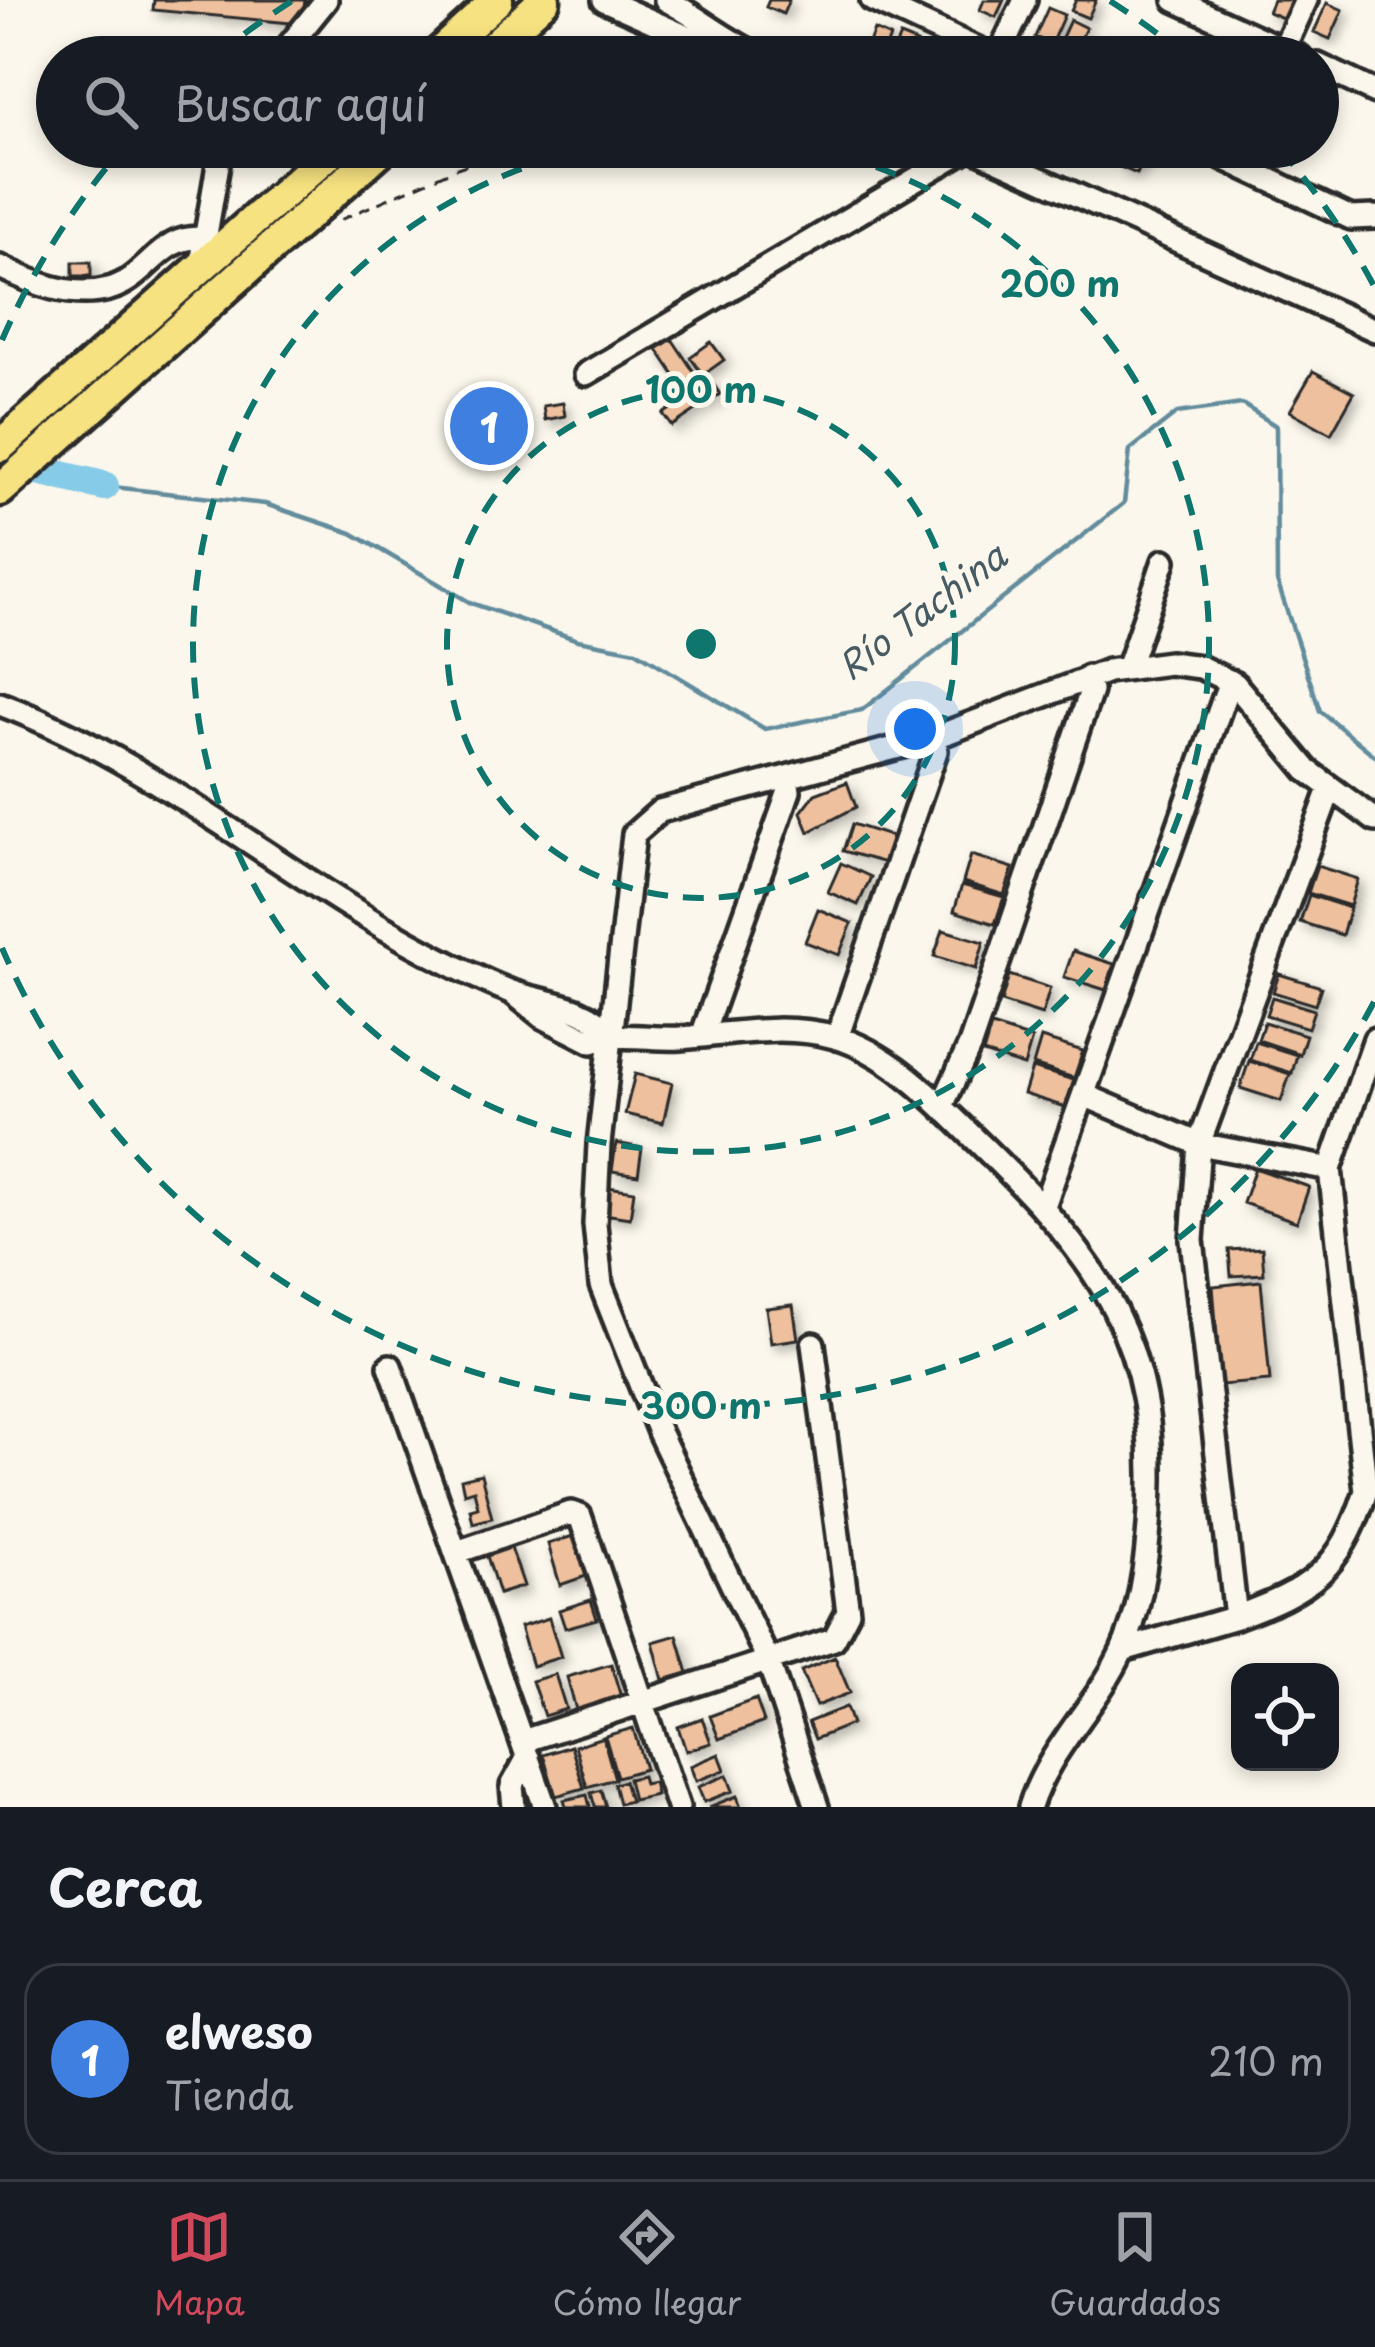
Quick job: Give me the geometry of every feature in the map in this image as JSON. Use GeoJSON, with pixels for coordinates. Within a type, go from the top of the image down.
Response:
{"type":"FeatureCollection","features":[{"type":"Feature","properties":{"kind":"highway"},"geometry":{"type":"LineString","coordinates":[[458,36],[497,0]]}},
{"type":"Feature","properties":{"kind":"highway"},"geometry":{"type":"LineString","coordinates":[[505,36],[544,0]]}},
{"type":"Feature","properties":{"kind":"highway"},"geometry":{"type":"LineString","coordinates":[[0,490],[131,374],[200,271],[313,168]]}},
{"type":"Feature","properties":{"kind":"highway"},"geometry":{"type":"LineString","coordinates":[[0,446],[94,364],[178,310],[357,168]]}},
{"type":"Feature","properties":{"kind":"street"},"geometry":{"type":"LineString","coordinates":[[297,36],[326,0]]}},
{"type":"Feature","properties":{"kind":"street"},"geometry":{"type":"LineString","coordinates":[[604,0],[685,36]]}},
{"type":"Feature","properties":{"kind":"street"},"geometry":{"type":"LineString","coordinates":[[666,0],[705,20],[722,36]]}},
{"type":"Feature","properties":{"kind":"street"},"geometry":{"type":"LineString","coordinates":[[872,0],[951,36]]}},
{"type":"Feature","properties":{"kind":"street"},"geometry":{"type":"LineString","coordinates":[[1007,36],[1025,0]]}},
{"type":"Feature","properties":{"kind":"street"},"geometry":{"type":"LineString","coordinates":[[1175,0],[1250,36]]}},
{"type":"Feature","properties":{"kind":"street"},"geometry":{"type":"LineString","coordinates":[[1294,36],[1306,0]]}},
{"type":"Feature","properties":{"kind":"street"},"geometry":{"type":"LineString","coordinates":[[1339,75],[1375,92]]}},
{"type":"Feature","properties":{"kind":"street"},"geometry":{"type":"LineString","coordinates":[[200,271],[217,168]]}},
{"type":"Feature","properties":{"kind":"street"},"geometry":{"type":"LineString","coordinates":[[586,374],[934,168]]}},
{"type":"Feature","properties":{"kind":"street"},"geometry":{"type":"LineString","coordinates":[[1017,168],[1375,329]]}},
{"type":"Feature","properties":{"kind":"street"},"geometry":{"type":"LineString","coordinates":[[1262,168],[1351,218],[1375,217]]}},
{"type":"Feature","properties":{"kind":"street"},"geometry":{"type":"LineString","coordinates":[[0,267],[34,284],[101,280],[180,238],[205,239]]}},
{"type":"Feature","properties":{"kind":"street"},"geometry":{"type":"LineString","coordinates":[[1128,666],[1164,561]]}},
{"type":"Feature","properties":{"kind":"street"},"geometry":{"type":"LineString","coordinates":[[817,1807],[768,1660],[659,1432],[601,1285],[595,1224],[630,848],[638,828],[661,812],[936,737],[1088,677],[1128,666],[1188,664],[1230,681],[1285,746],[1330,789],[1375,820]]}},
{"type":"Feature","properties":{"kind":"street"},"geometry":{"type":"LineString","coordinates":[[942,1106],[949,1099],[1091,691],[1088,677]]}},
{"type":"Feature","properties":{"kind":"street"},"geometry":{"type":"LineString","coordinates":[[1043,1206],[1230,681]]}},
{"type":"Feature","properties":{"kind":"street"},"geometry":{"type":"LineString","coordinates":[[0,704],[76,738],[193,803],[451,964],[512,992],[592,1042],[611,1035],[642,1040],[773,1028],[837,1038],[896,1069],[942,1106],[1043,1206],[1078,1244],[1124,1329],[1147,1416],[1151,1480],[1145,1550],[1123,1650],[1056,1754],[1030,1807]]}},
{"type":"Feature","properties":{"kind":"street"},"geometry":{"type":"LineString","coordinates":[[837,1038],[936,751],[936,737]]}},
{"type":"Feature","properties":{"kind":"street"},"geometry":{"type":"LineString","coordinates":[[702,1036],[788,791],[788,778]]}},
{"type":"Feature","properties":{"kind":"street"},"geometry":{"type":"LineString","coordinates":[[1236,1617],[1192,1240],[1199,1144],[1330,789]]}},
{"type":"Feature","properties":{"kind":"street"},"geometry":{"type":"LineString","coordinates":[[1123,1650],[1294,1595],[1327,1571],[1348,1539],[1366,1491],[1330,1169],[1375,1040]]}},
{"type":"Feature","properties":{"kind":"street"},"geometry":{"type":"LineString","coordinates":[[1084,1095],[1199,1144],[1330,1169]]}},
{"type":"Feature","properties":{"kind":"street"},"geometry":{"type":"LineString","coordinates":[[514,1807],[512,1786],[525,1749],[834,1639],[848,1612],[813,1344]]}},
{"type":"Feature","properties":{"kind":"street"},"geometry":{"type":"LineString","coordinates":[[390,1366],[544,1807]]}},
{"type":"Feature","properties":{"kind":"street"},"geometry":{"type":"LineString","coordinates":[[457,1552],[571,1513],[580,1516],[678,1807]]}},
{"type":"Feature","properties":{"kind":"path"},"geometry":{"type":"LineString","coordinates":[[338,220],[457,168]]}},
{"type":"Feature","properties":{"kind":"building"},"geometry":{"type":"Polygon","coordinates":[[[154,0],[305,0],[302,24],[153,10],[154,0]]]}},
{"type":"Feature","properties":{"kind":"building"},"geometry":{"type":"Polygon","coordinates":[[[769,0],[789,0],[783,14],[766,7],[769,0]]]}},
{"type":"Feature","properties":{"kind":"building"},"geometry":{"type":"Polygon","coordinates":[[[984,0],[1004,0],[996,17],[980,10],[984,0]]]}},
{"type":"Feature","properties":{"kind":"building"},"geometry":{"type":"Polygon","coordinates":[[[1076,0],[1096,0],[1088,18],[1071,11],[1076,0]]]}},
{"type":"Feature","properties":{"kind":"building"},"geometry":{"type":"Polygon","coordinates":[[[1273,0],[1293,0],[1285,19],[1268,12],[1273,0]]]}},
{"type":"Feature","properties":{"kind":"building"},"geometry":{"type":"Polygon","coordinates":[[[1327,3],[1343,10],[1331,36],[1314,32],[1327,3]]]}},
{"type":"Feature","properties":{"kind":"building"},"geometry":{"type":"Polygon","coordinates":[[[1048,8],[1064,15],[1055,36],[1035,36],[1048,8]]]}},
{"type":"Feature","properties":{"kind":"building"},"geometry":{"type":"Polygon","coordinates":[[[1070,20],[1086,28],[1082,36],[1063,36],[1070,20]]]}},
{"type":"Feature","properties":{"kind":"building"},"geometry":{"type":"Polygon","coordinates":[[[73,262],[91,262],[91,276],[73,276],[73,262]]]}},
{"type":"Feature","properties":{"kind":"building"},"geometry":{"type":"Polygon","coordinates":[[[672,339],[696,375],[681,385],[657,349],[672,339]]]}},
{"type":"Feature","properties":{"kind":"building"},"geometry":{"type":"Polygon","coordinates":[[[711,342],[724,360],[703,375],[690,357],[711,342]]]}},
{"type":"Feature","properties":{"kind":"building"},"geometry":{"type":"Polygon","coordinates":[[[1313,371],[1354,393],[1331,434],[1290,411],[1313,371]]]}},
{"type":"Feature","properties":{"kind":"building"},"geometry":{"type":"Polygon","coordinates":[[[712,382],[720,394],[672,426],[663,414],[712,382]]]}},
{"type":"Feature","properties":{"kind":"building"},"geometry":{"type":"Polygon","coordinates":[[[563,403],[565,416],[545,420],[543,406],[563,403]]]}},
{"type":"Feature","properties":{"kind":"building"},"geometry":{"type":"Polygon","coordinates":[[[501,416],[506,425],[487,435],[482,426],[501,416]]]}},
{"type":"Feature","properties":{"kind":"building"},"geometry":{"type":"Polygon","coordinates":[[[847,782],[856,807],[809,832],[801,812],[815,794],[847,782]]]}},
{"type":"Feature","properties":{"kind":"building"},"geometry":{"type":"Polygon","coordinates":[[[852,824],[893,837],[885,863],[843,851],[852,824]]]}},
{"type":"Feature","properties":{"kind":"building"},"geometry":{"type":"Polygon","coordinates":[[[971,855],[1013,868],[1004,895],[963,882],[971,855]]]}},
{"type":"Feature","properties":{"kind":"building"},"geometry":{"type":"Polygon","coordinates":[[[841,863],[871,877],[858,905],[828,892],[841,863]]]}},
{"type":"Feature","properties":{"kind":"building"},"geometry":{"type":"Polygon","coordinates":[[[1317,866],[1358,879],[1350,906],[1308,893],[1317,866]]]}},
{"type":"Feature","properties":{"kind":"building"},"geometry":{"type":"Polygon","coordinates":[[[962,885],[1004,897],[995,924],[954,911],[962,885]]]}},
{"type":"Feature","properties":{"kind":"building"},"geometry":{"type":"Polygon","coordinates":[[[1309,895],[1350,908],[1342,935],[1300,922],[1309,895]]]}},
{"type":"Feature","properties":{"kind":"building"},"geometry":{"type":"Polygon","coordinates":[[[818,909],[852,923],[839,955],[805,942],[818,909]]]}},
{"type":"Feature","properties":{"kind":"building"},"geometry":{"type":"Polygon","coordinates":[[[943,930],[984,942],[976,969],[934,956],[943,930]]]}},
{"type":"Feature","properties":{"kind":"building"},"geometry":{"type":"Polygon","coordinates":[[[1073,951],[1114,964],[1106,990],[1064,977],[1073,951]]]}},
{"type":"Feature","properties":{"kind":"building"},"geometry":{"type":"Polygon","coordinates":[[[1279,974],[1321,987],[1315,1005],[1273,992],[1279,974]]]}},
{"type":"Feature","properties":{"kind":"building"},"geometry":{"type":"Polygon","coordinates":[[[1009,975],[1050,988],[1042,1015],[1001,1002],[1009,975]]]}},
{"type":"Feature","properties":{"kind":"building"},"geometry":{"type":"Polygon","coordinates":[[[1272,997],[1314,1010],[1308,1028],[1266,1015],[1272,997]]]}},
{"type":"Feature","properties":{"kind":"building"},"geometry":{"type":"Polygon","coordinates":[[[1264,1022],[1306,1035],[1300,1054],[1258,1040],[1264,1022]]]}},
{"type":"Feature","properties":{"kind":"building"},"geometry":{"type":"Polygon","coordinates":[[[991,1026],[1032,1039],[1024,1066],[983,1053],[991,1026]]]}},
{"type":"Feature","properties":{"kind":"building"},"geometry":{"type":"Polygon","coordinates":[[[1041,1038],[1083,1051],[1074,1078],[1033,1065],[1041,1038]]]}},
{"type":"Feature","properties":{"kind":"building"},"geometry":{"type":"Polygon","coordinates":[[[1256,1042],[1297,1055],[1292,1073],[1250,1060],[1256,1042]]]}},
{"type":"Feature","properties":{"kind":"building"},"geometry":{"type":"Polygon","coordinates":[[[1249,1061],[1290,1074],[1281,1101],[1240,1088],[1249,1061]]]}},
{"type":"Feature","properties":{"kind":"building"},"geometry":{"type":"Polygon","coordinates":[[[1032,1068],[1074,1080],[1065,1107],[1024,1094],[1032,1068]]]}},
{"type":"Feature","properties":{"kind":"building"},"geometry":{"type":"Polygon","coordinates":[[[635,1074],[672,1083],[663,1123],[625,1114],[635,1074]]]}},
{"type":"Feature","properties":{"kind":"building"},"geometry":{"type":"Polygon","coordinates":[[[616,1143],[642,1148],[638,1175],[612,1171],[616,1143]]]}},
{"type":"Feature","properties":{"kind":"building"},"geometry":{"type":"Polygon","coordinates":[[[1255,1168],[1309,1187],[1297,1222],[1243,1203],[1255,1168]]]}},
{"type":"Feature","properties":{"kind":"building"},"geometry":{"type":"Polygon","coordinates":[[[608,1187],[634,1191],[630,1218],[604,1214],[608,1187]]]}},
{"type":"Feature","properties":{"kind":"building"},"geometry":{"type":"Polygon","coordinates":[[[1262,1248],[1264,1274],[1231,1276],[1229,1250],[1262,1248]]]}},
{"type":"Feature","properties":{"kind":"building"},"geometry":{"type":"Polygon","coordinates":[[[1261,1281],[1270,1381],[1221,1385],[1213,1286],[1261,1281]]]}},
{"type":"Feature","properties":{"kind":"building"},"geometry":{"type":"Polygon","coordinates":[[[793,1305],[798,1339],[771,1343],[766,1308],[793,1305]]]}},
{"type":"Feature","properties":{"kind":"building"},"geometry":{"type":"Polygon","coordinates":[[[481,1474],[492,1518],[473,1523],[470,1509],[478,1507],[474,1490],[464,1493],[461,1479],[481,1474]]]}},
{"type":"Feature","properties":{"kind":"building"},"geometry":{"type":"Polygon","coordinates":[[[573,1536],[586,1576],[560,1585],[548,1544],[573,1536]]]}},
{"type":"Feature","properties":{"kind":"building"},"geometry":{"type":"Polygon","coordinates":[[[510,1545],[524,1586],[499,1594],[486,1553],[510,1545]]]}},
{"type":"Feature","properties":{"kind":"building"},"geometry":{"type":"Polygon","coordinates":[[[591,1600],[597,1619],[565,1628],[559,1610],[591,1600]]]}},
{"type":"Feature","properties":{"kind":"building"},"geometry":{"type":"Polygon","coordinates":[[[549,1618],[561,1657],[532,1666],[520,1627],[549,1618]]]}},
{"type":"Feature","properties":{"kind":"building"},"geometry":{"type":"Polygon","coordinates":[[[677,1635],[688,1673],[663,1680],[653,1642],[677,1635]]]}},
{"type":"Feature","properties":{"kind":"building"},"geometry":{"type":"Polygon","coordinates":[[[835,1657],[850,1693],[816,1706],[801,1671],[835,1657]]]}},
{"type":"Feature","properties":{"kind":"building"},"geometry":{"type":"Polygon","coordinates":[[[611,1664],[621,1697],[576,1710],[567,1677],[611,1664]]]}},
{"type":"Feature","properties":{"kind":"building"},"geometry":{"type":"Polygon","coordinates":[[[555,1674],[566,1709],[544,1716],[532,1681],[555,1674]]]}},
{"type":"Feature","properties":{"kind":"building"},"geometry":{"type":"Polygon","coordinates":[[[756,1699],[764,1722],[719,1739],[710,1716],[756,1699]]]}},
{"type":"Feature","properties":{"kind":"building"},"geometry":{"type":"Polygon","coordinates":[[[846,1707],[852,1724],[815,1739],[808,1722],[846,1707]]]}},
{"type":"Feature","properties":{"kind":"building"},"geometry":{"type":"Polygon","coordinates":[[[702,1718],[711,1743],[686,1751],[678,1727],[702,1718]]]}},
{"type":"Feature","properties":{"kind":"building"},"geometry":{"type":"Polygon","coordinates":[[[633,1728],[645,1769],[617,1777],[605,1736],[633,1728]]]}},
{"type":"Feature","properties":{"kind":"building"},"geometry":{"type":"Polygon","coordinates":[[[603,1737],[615,1779],[587,1787],[575,1746],[603,1737]]]}},
{"type":"Feature","properties":{"kind":"building"},"geometry":{"type":"Polygon","coordinates":[[[571,1746],[584,1788],[556,1796],[543,1755],[571,1746]]]}},
{"type":"Feature","properties":{"kind":"building"},"geometry":{"type":"Polygon","coordinates":[[[719,1754],[725,1770],[696,1781],[690,1766],[719,1754]]]}},
{"type":"Feature","properties":{"kind":"building"},"geometry":{"type":"Polygon","coordinates":[[[727,1775],[733,1791],[704,1802],[698,1787],[727,1775]]]}},
{"type":"Feature","properties":{"kind":"building"},"geometry":{"type":"Polygon","coordinates":[[[642,1776],[644,1784],[653,1782],[656,1795],[633,1800],[628,1779],[642,1776]]]}},
{"type":"Feature","properties":{"kind":"building"},"geometry":{"type":"Polygon","coordinates":[[[624,1781],[630,1801],[619,1804],[614,1784],[624,1781]]]}},
{"type":"Feature","properties":{"kind":"building"},"geometry":{"type":"Polygon","coordinates":[[[601,1790],[606,1807],[595,1807],[591,1793],[601,1790]]]}},
{"type":"Feature","properties":{"kind":"building"},"geometry":{"type":"Polygon","coordinates":[[[587,1795],[590,1807],[566,1807],[564,1800],[587,1795]]]}},
{"type":"Feature","properties":{"kind":"building"},"geometry":{"type":"Polygon","coordinates":[[[737,1796],[741,1807],[709,1807],[737,1796]]]}},
{"type":"Feature","properties":{"kind":"waterway","name":"Río Tachina"},"geometry":{"type":"LineString","coordinates":[[104,486],[265,504],[352,533],[471,603],[578,640],[636,651],[765,729],[862,710],[1124,503],[1130,450],[1177,413],[1242,404],[1276,426],[1277,581],[1320,711],[1375,756]]}},
{"type":"Feature","properties":{"kind":"waterway","name":"Río Tachina"},"geometry":{"type":"LineString","coordinates":[[0,461],[104,486]]}},
{"type":"Feature","properties":{"kind":"place","name":"elweso"},"geometry":{"type":"Point","coordinates":[489,426]}}]}
